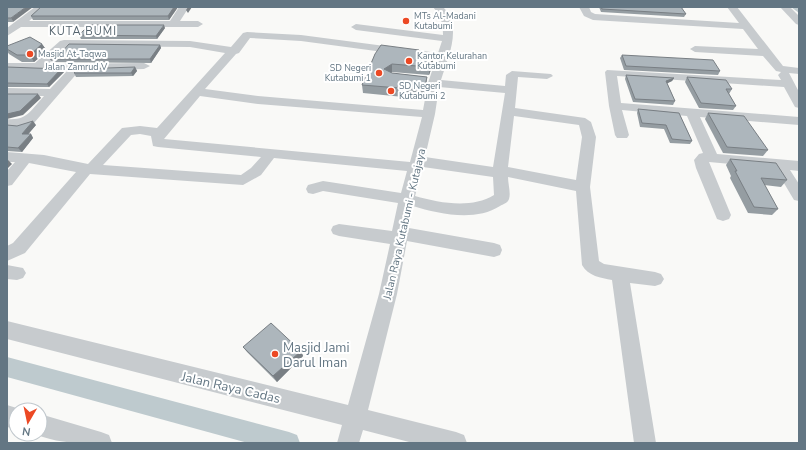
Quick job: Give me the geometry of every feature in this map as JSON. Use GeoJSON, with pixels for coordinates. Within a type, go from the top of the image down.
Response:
{"type":"FeatureCollection","features":[{"type":"Feature","properties":{"kind":"street"},"geometry":{"type":"LineString","coordinates":[[7,33],[41,7]]}},
{"type":"Feature","properties":{"kind":"street"},"geometry":{"type":"LineString","coordinates":[[173,24],[184,7]]}},
{"type":"Feature","properties":{"kind":"street","name":"Jalan Raya Kutabumi - Kutajaya"},"geometry":{"type":"LineString","coordinates":[[349,441],[388,294],[407,199],[429,114],[429,81],[442,57],[448,39],[448,22],[444,12],[438,7]]}},
{"type":"Feature","properties":{"kind":"street"},"geometry":{"type":"LineString","coordinates":[[584,7],[587,14],[593,17],[745,26]]}},
{"type":"Feature","properties":{"kind":"street"},"geometry":{"type":"LineString","coordinates":[[732,7],[766,54],[780,69],[799,104]]}},
{"type":"Feature","properties":{"kind":"street"},"geometry":{"type":"LineString","coordinates":[[785,7],[799,22]]}},
{"type":"Feature","properties":{"kind":"street"},"geometry":{"type":"LineString","coordinates":[[18,24],[198,24]]}},
{"type":"Feature","properties":{"kind":"street"},"geometry":{"type":"LineString","coordinates":[[44,24],[34,34],[57,34]]}},
{"type":"Feature","properties":{"kind":"street"},"geometry":{"type":"LineString","coordinates":[[38,67],[84,24]]}},
{"type":"Feature","properties":{"kind":"street"},"geometry":{"type":"LineString","coordinates":[[356,28],[448,39]]}},
{"type":"Feature","properties":{"kind":"street"},"geometry":{"type":"LineString","coordinates":[[442,57],[351,44],[251,34],[247,35],[235,51],[157,137],[158,143],[416,164],[491,172],[500,171],[583,187]]}},
{"type":"Feature","properties":{"kind":"street"},"geometry":{"type":"LineString","coordinates":[[64,43],[190,44],[235,51]]}},
{"type":"Feature","properties":{"kind":"street"},"geometry":{"type":"LineString","coordinates":[[695,50],[766,54]]}},
{"type":"Feature","properties":{"kind":"street","name":"Jalan Zamrud V"},"geometry":{"type":"LineString","coordinates":[[7,66],[76,68],[144,66]]}},
{"type":"Feature","properties":{"kind":"street"},"geometry":{"type":"LineString","coordinates":[[7,123],[26,122],[76,68]]}},
{"type":"Feature","properties":{"kind":"street"},"geometry":{"type":"LineString","coordinates":[[780,69],[799,71]]}},
{"type":"Feature","properties":{"kind":"street"},"geometry":{"type":"LineString","coordinates":[[622,135],[610,75],[613,72],[789,84]]}},
{"type":"Feature","properties":{"kind":"street"},"geometry":{"type":"LineString","coordinates":[[313,190],[316,187],[323,186],[407,199],[434,207],[467,209],[487,207],[502,198],[500,171],[512,75],[516,73],[547,76]]}},
{"type":"Feature","properties":{"kind":"street"},"geometry":{"type":"LineString","coordinates":[[429,81],[511,90]]}},
{"type":"Feature","properties":{"kind":"street"},"geometry":{"type":"LineString","coordinates":[[7,92],[53,93]]}},
{"type":"Feature","properties":{"kind":"street"},"geometry":{"type":"LineString","coordinates":[[198,92],[258,100],[429,114]]}},
{"type":"Feature","properties":{"kind":"street"},"geometry":{"type":"LineString","coordinates":[[615,106],[799,121]]}},
{"type":"Feature","properties":{"kind":"street"},"geometry":{"type":"LineString","coordinates":[[507,111],[585,122],[589,136],[583,187],[591,264],[601,271],[655,279]]}},
{"type":"Feature","properties":{"kind":"street"},"geometry":{"type":"LineString","coordinates":[[692,112],[711,156]]}},
{"type":"Feature","properties":{"kind":"street"},"geometry":{"type":"LineString","coordinates":[[7,254],[19,248],[89,169],[127,132],[140,130],[162,132]]}},
{"type":"Feature","properties":{"kind":"street"},"geometry":{"type":"LineString","coordinates":[[7,157],[44,160],[89,169],[243,180],[252,176],[260,169],[270,153]]}},
{"type":"Feature","properties":{"kind":"street"},"geometry":{"type":"LineString","coordinates":[[723,215],[701,160],[704,157],[711,156],[799,166]]}},
{"type":"Feature","properties":{"kind":"street"},"geometry":{"type":"LineString","coordinates":[[7,181],[26,158]]}},
{"type":"Feature","properties":{"kind":"street"},"geometry":{"type":"LineString","coordinates":[[780,164],[799,196]]}},
{"type":"Feature","properties":{"kind":"street"},"geometry":{"type":"LineString","coordinates":[[339,230],[400,236],[494,250]]}},
{"type":"Feature","properties":{"kind":"street"},"geometry":{"type":"LineString","coordinates":[[620,273],[645,443]]}},
{"type":"Feature","properties":{"kind":"street","name":"Jalan Raya Cadas"},"geometry":{"type":"LineString","coordinates":[[7,330],[140,366],[356,417],[456,443]]}},
{"type":"Feature","properties":{"kind":"street"},"geometry":{"type":"LineString","coordinates":[[48,430],[61,438],[101,443]]}},
{"type":"Feature","properties":{"kind":"building"},"geometry":{"type":"Polygon","coordinates":[[[7,7],[26,7],[11,18],[7,18],[7,7]]]}},
{"type":"Feature","properties":{"kind":"building"},"geometry":{"type":"Polygon","coordinates":[[[41,7],[174,7],[168,16],[31,16],[41,7]]]}},
{"type":"Feature","properties":{"kind":"building"},"geometry":{"type":"Polygon","coordinates":[[[601,7],[681,7],[686,14],[602,9],[601,7]]]}},
{"type":"Feature","properties":{"kind":"building"},"geometry":{"type":"Polygon","coordinates":[[[89,25],[164,25],[156,36],[79,35],[89,25]]]}},
{"type":"Feature","properties":{"kind":"building"},"geometry":{"type":"Polygon","coordinates":[[[30,37],[42,44],[30,55],[17,55],[7,49],[7,46],[30,37]]]}},
{"type":"Feature","properties":{"kind":"building"},"geometry":{"type":"Polygon","coordinates":[[[69,44],[160,45],[150,59],[50,59],[56,53],[59,55],[69,44]]]}},
{"type":"Feature","properties":{"kind":"building"},"geometry":{"type":"Polygon","coordinates":[[[381,45],[419,50],[418,54],[433,56],[429,67],[392,64],[384,69],[392,73],[427,77],[424,90],[362,85],[375,54],[381,45]]]}},
{"type":"Feature","properties":{"kind":"building"},"geometry":{"type":"Polygon","coordinates":[[[622,55],[713,60],[720,71],[626,66],[622,55]]]}},
{"type":"Feature","properties":{"kind":"building"},"geometry":{"type":"Polygon","coordinates":[[[7,67],[61,69],[47,84],[7,83],[7,67]]]}},
{"type":"Feature","properties":{"kind":"building"},"geometry":{"type":"Polygon","coordinates":[[[135,67],[131,73],[74,73],[78,69],[135,67]]]}},
{"type":"Feature","properties":{"kind":"building"},"geometry":{"type":"Polygon","coordinates":[[[626,75],[674,78],[666,81],[675,101],[635,99],[626,75]]]}},
{"type":"Feature","properties":{"kind":"building"},"geometry":{"type":"Polygon","coordinates":[[[687,77],[726,80],[732,89],[726,89],[736,106],[701,103],[687,77]]]}},
{"type":"Feature","properties":{"kind":"building"},"geometry":{"type":"Polygon","coordinates":[[[7,94],[38,94],[20,111],[7,114],[7,94]]]}},
{"type":"Feature","properties":{"kind":"building"},"geometry":{"type":"Polygon","coordinates":[[[638,109],[679,113],[692,141],[672,139],[666,125],[642,123],[638,109]]]}},
{"type":"Feature","properties":{"kind":"building"},"geometry":{"type":"Polygon","coordinates":[[[708,113],[744,116],[768,150],[727,147],[708,113]]]}},
{"type":"Feature","properties":{"kind":"building"},"geometry":{"type":"Polygon","coordinates":[[[33,121],[22,134],[31,134],[18,148],[7,147],[7,125],[17,126],[33,121]]]}},
{"type":"Feature","properties":{"kind":"building"},"geometry":{"type":"Polygon","coordinates":[[[730,159],[776,163],[787,180],[761,178],[778,209],[754,207],[730,159]]]}},
{"type":"Feature","properties":{"kind":"building","name":"Masjid Jami Darul Iman"},"geometry":{"type":"Polygon","coordinates":[[[271,323],[301,351],[273,376],[243,347],[271,323]]]}},
{"type":"Feature","properties":{"kind":"waterway"},"geometry":{"type":"LineString","coordinates":[[796,7],[799,10]]}},
{"type":"Feature","properties":{"kind":"waterway"},"geometry":{"type":"LineString","coordinates":[[7,367],[289,443]]}},
{"type":"Feature","properties":{"kind":"place","name":"MTs Al-Madani Kutabumi"},"geometry":{"type":"Point","coordinates":[406,21]}},
{"type":"Feature","properties":{"kind":"place","name":"Masjid At-Taqwa"},"geometry":{"type":"Point","coordinates":[30,54]}},
{"type":"Feature","properties":{"kind":"place","name":"Kantor Kelurahan Kutabumi"},"geometry":{"type":"Point","coordinates":[409,61]}},
{"type":"Feature","properties":{"kind":"place","name":"SD Negeri Kutabumi 1"},"geometry":{"type":"Point","coordinates":[379,73]}},
{"type":"Feature","properties":{"kind":"place","name":"SD Negeri Kutabumi 2"},"geometry":{"type":"Point","coordinates":[391,91]}},
{"type":"Feature","properties":{"kind":"place","name":"Masjid Jami Darul Iman"},"geometry":{"type":"Point","coordinates":[275,354]}},
{"type":"Feature","properties":{"kind":"district","name":"KUTA BUMI"},"geometry":{"type":"Point","coordinates":[83,31]}}]}
